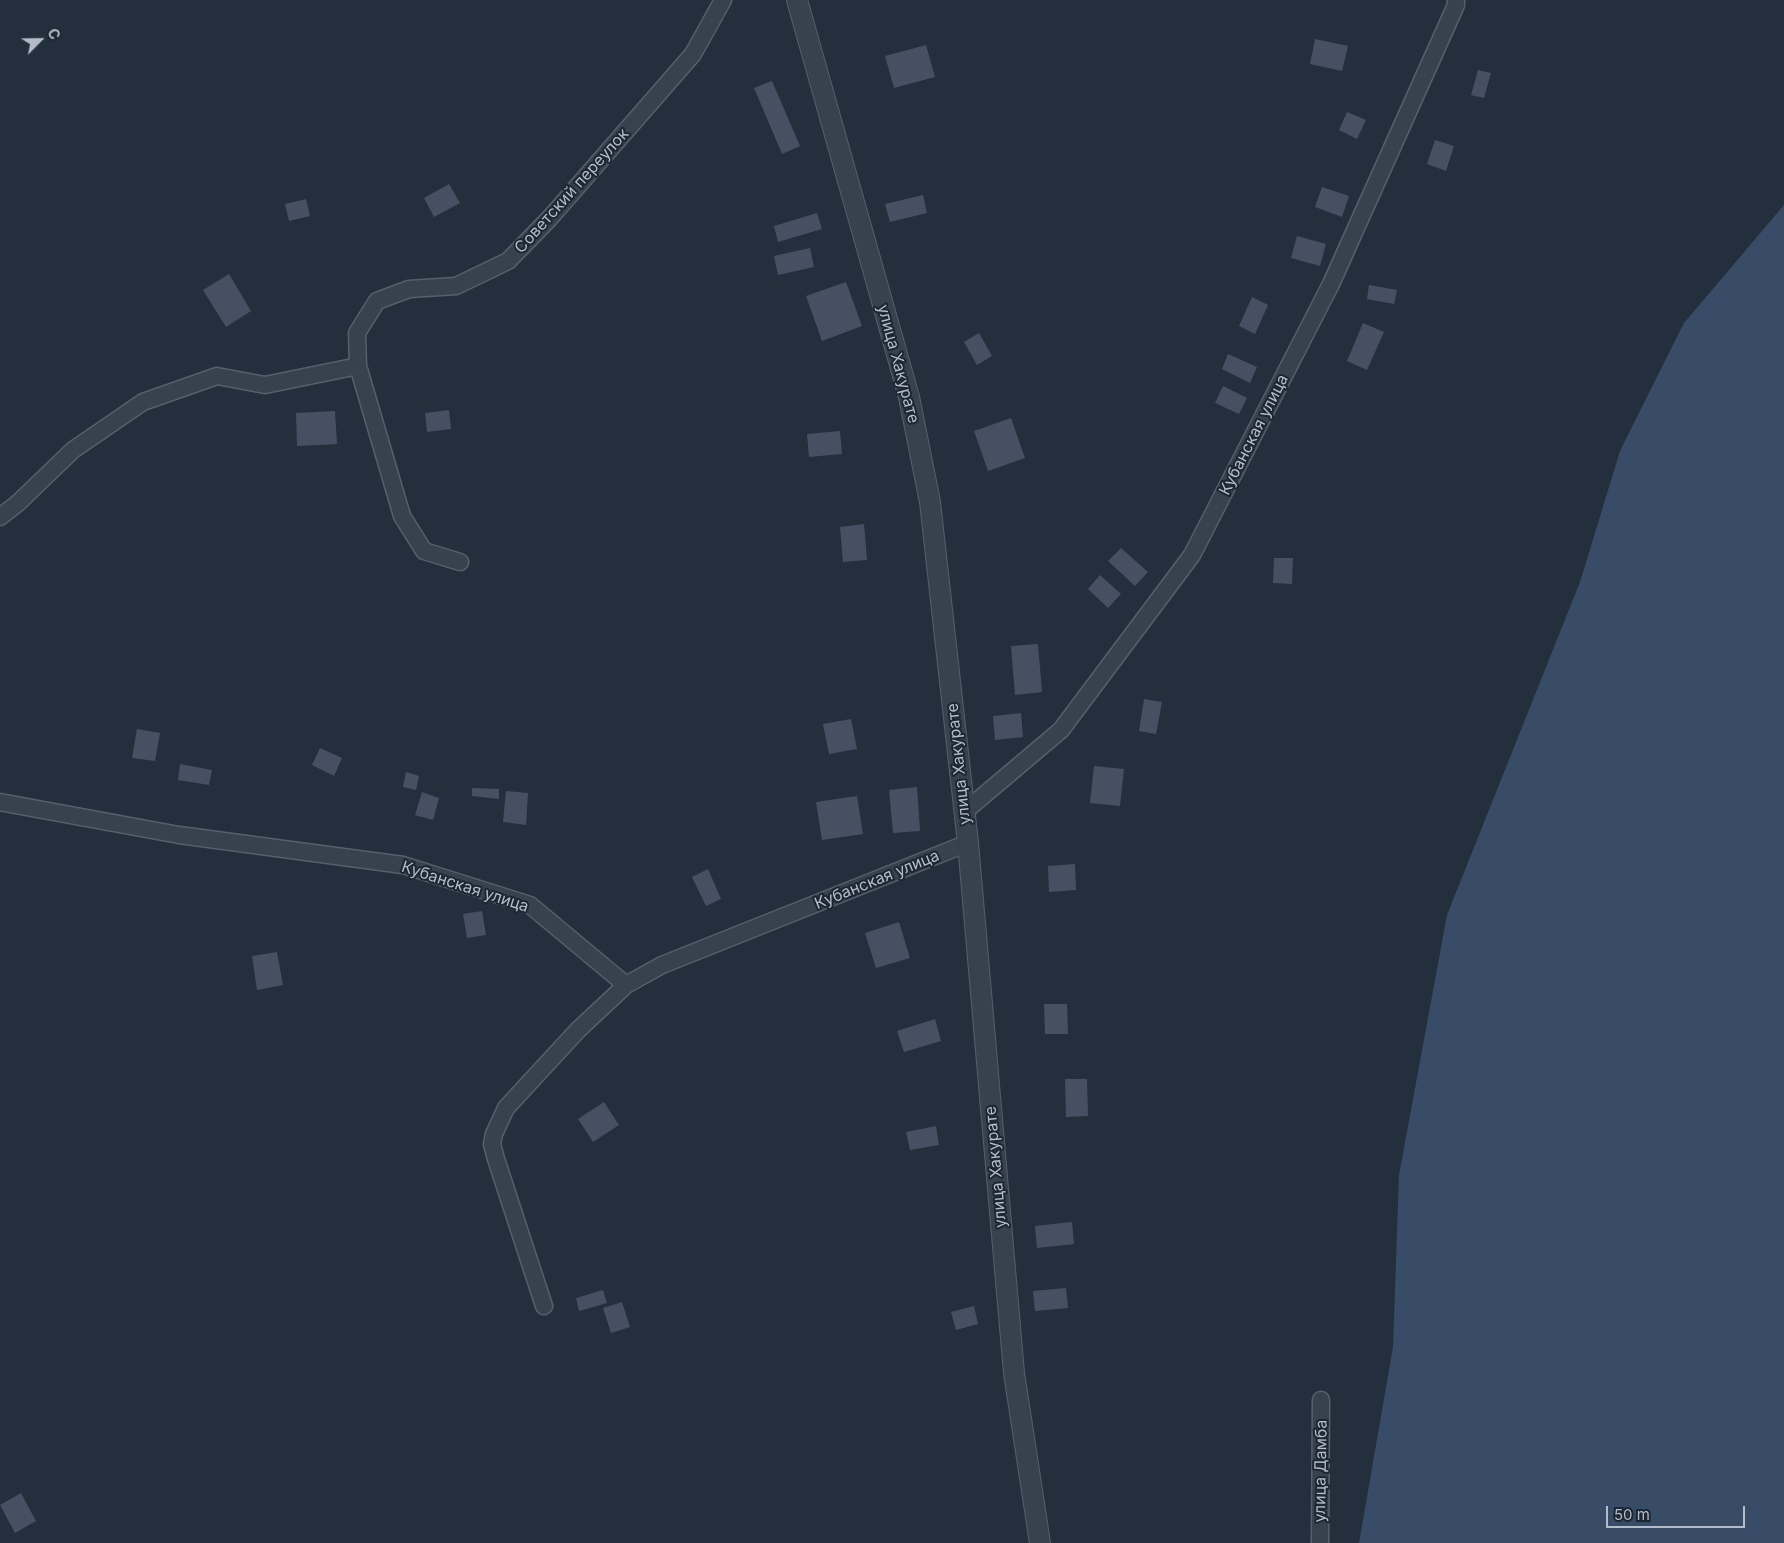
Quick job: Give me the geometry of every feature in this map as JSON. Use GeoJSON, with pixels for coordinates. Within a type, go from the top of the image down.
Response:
{"type":"FeatureCollection","features":[{"type":"Feature","properties":{"kind":"street","name":"Советский переулок"},"geometry":{"type":"LineString","coordinates":[[460,562],[424,551],[402,516],[358,366],[357,333],[377,301],[409,289],[456,286],[508,261],[550,219],[693,54],[723,0]]}},
{"type":"Feature","properties":{"kind":"street","name":"улица Хакурате"},"geometry":{"type":"LineString","coordinates":[[797,0],[908,398],[930,502],[968,843],[1014,1373],[1040,1543]]}},
{"type":"Feature","properties":{"kind":"street","name":"Кубанская улица"},"geometry":{"type":"LineString","coordinates":[[964,812],[1061,730],[1192,555],[1331,284],[1456,6],[1456,0]]}},
{"type":"Feature","properties":{"kind":"street"},"geometry":{"type":"LineString","coordinates":[[0,517],[18,503],[73,450],[143,402],[216,376],[264,385],[358,366]]}},
{"type":"Feature","properties":{"kind":"street","name":"Кубанская улица"},"geometry":{"type":"LineString","coordinates":[[0,802],[179,835],[403,865],[530,906],[626,985],[662,965],[968,843]]}},
{"type":"Feature","properties":{"kind":"street"},"geometry":{"type":"LineString","coordinates":[[544,1306],[496,1159],[492,1144],[494,1134],[506,1108],[578,1030],[626,985]]}},
{"type":"Feature","properties":{"kind":"street","name":"улица Дамба"},"geometry":{"type":"LineString","coordinates":[[1320,1543],[1321,1400]]}},
{"type":"Feature","properties":{"kind":"water"},"geometry":{"type":"Polygon","coordinates":[[[1784,205],[1784,1543],[1359,1543],[1393,1347],[1399,1175],[1447,915],[1580,582],[1620,451],[1684,323],[1784,205]]]}},
{"type":"Feature","properties":{"kind":"building"},"geometry":{"type":"Polygon","coordinates":[[[1315,39],[1348,46],[1342,71],[1310,64],[1315,39]]]}},
{"type":"Feature","properties":{"kind":"building"},"geometry":{"type":"Polygon","coordinates":[[[926,45],[935,77],[894,88],[885,56],[926,45]]]}},
{"type":"Feature","properties":{"kind":"building"},"geometry":{"type":"Polygon","coordinates":[[[1478,70],[1491,73],[1484,98],[1471,95],[1478,70]]]}},
{"type":"Feature","properties":{"kind":"building"},"geometry":{"type":"Polygon","coordinates":[[[772,81],[800,146],[782,154],[754,88],[772,81]]]}},
{"type":"Feature","properties":{"kind":"building"},"geometry":{"type":"Polygon","coordinates":[[[1347,112],[1366,120],[1357,139],[1339,130],[1347,112]]]}},
{"type":"Feature","properties":{"kind":"building"},"geometry":{"type":"Polygon","coordinates":[[[1435,140],[1454,146],[1446,171],[1427,164],[1435,140]]]}},
{"type":"Feature","properties":{"kind":"building"},"geometry":{"type":"Polygon","coordinates":[[[449,184],[460,203],[434,217],[424,198],[449,184]]]}},
{"type":"Feature","properties":{"kind":"building"},"geometry":{"type":"Polygon","coordinates":[[[1322,187],[1349,196],[1342,217],[1315,207],[1322,187]]]}},
{"type":"Feature","properties":{"kind":"building"},"geometry":{"type":"Polygon","coordinates":[[[923,195],[927,213],[890,222],[885,204],[923,195]]]}},
{"type":"Feature","properties":{"kind":"building"},"geometry":{"type":"Polygon","coordinates":[[[306,199],[310,216],[289,221],[285,204],[306,199]]]}},
{"type":"Feature","properties":{"kind":"building"},"geometry":{"type":"Polygon","coordinates":[[[817,213],[822,229],[778,242],[774,226],[817,213]]]}},
{"type":"Feature","properties":{"kind":"building"},"geometry":{"type":"Polygon","coordinates":[[[1297,236],[1326,244],[1320,266],[1291,258],[1297,236]]]}},
{"type":"Feature","properties":{"kind":"building"},"geometry":{"type":"Polygon","coordinates":[[[810,248],[814,267],[778,275],[774,256],[810,248]]]}},
{"type":"Feature","properties":{"kind":"building"},"geometry":{"type":"Polygon","coordinates":[[[229,274],[251,311],[226,327],[203,290],[229,274]]]}},
{"type":"Feature","properties":{"kind":"building"},"geometry":{"type":"Polygon","coordinates":[[[846,282],[862,326],[822,341],[806,296],[846,282]]]}},
{"type":"Feature","properties":{"kind":"building"},"geometry":{"type":"Polygon","coordinates":[[[1369,285],[1397,290],[1394,304],[1367,299],[1369,285]]]}},
{"type":"Feature","properties":{"kind":"building"},"geometry":{"type":"Polygon","coordinates":[[[1252,297],[1268,305],[1255,334],[1239,326],[1252,297]]]}},
{"type":"Feature","properties":{"kind":"building"},"geometry":{"type":"Polygon","coordinates":[[[1363,323],[1384,332],[1367,370],[1347,361],[1363,323]]]}},
{"type":"Feature","properties":{"kind":"building"},"geometry":{"type":"Polygon","coordinates":[[[979,333],[992,356],[977,365],[964,342],[979,333]]]}},
{"type":"Feature","properties":{"kind":"building"},"geometry":{"type":"Polygon","coordinates":[[[1228,354],[1257,367],[1250,383],[1222,369],[1228,354]]]}},
{"type":"Feature","properties":{"kind":"building"},"geometry":{"type":"Polygon","coordinates":[[[1223,386],[1247,398],[1239,414],[1215,403],[1223,386]]]}},
{"type":"Feature","properties":{"kind":"building"},"geometry":{"type":"Polygon","coordinates":[[[449,410],[451,429],[427,432],[425,413],[449,410]]]}},
{"type":"Feature","properties":{"kind":"building"},"geometry":{"type":"Polygon","coordinates":[[[335,411],[337,444],[297,446],[296,413],[335,411]]]}},
{"type":"Feature","properties":{"kind":"building"},"geometry":{"type":"Polygon","coordinates":[[[1011,418],[1025,458],[988,471],[974,431],[1011,418]]]}},
{"type":"Feature","properties":{"kind":"building"},"geometry":{"type":"Polygon","coordinates":[[[840,431],[842,454],[809,457],[807,434],[840,431]]]}},
{"type":"Feature","properties":{"kind":"building"},"geometry":{"type":"Polygon","coordinates":[[[864,524],[867,560],[843,562],[840,527],[864,524]]]}},
{"type":"Feature","properties":{"kind":"building"},"geometry":{"type":"Polygon","coordinates":[[[1121,548],[1148,572],[1135,586],[1108,561],[1121,548]]]}},
{"type":"Feature","properties":{"kind":"building"},"geometry":{"type":"Polygon","coordinates":[[[1274,558],[1293,558],[1292,584],[1273,583],[1274,558]]]}},
{"type":"Feature","properties":{"kind":"building"},"geometry":{"type":"Polygon","coordinates":[[[1100,575],[1121,594],[1108,608],[1088,589],[1100,575]]]}},
{"type":"Feature","properties":{"kind":"building"},"geometry":{"type":"Polygon","coordinates":[[[1038,644],[1042,692],[1015,695],[1011,646],[1038,644]]]}},
{"type":"Feature","properties":{"kind":"building"},"geometry":{"type":"Polygon","coordinates":[[[1144,699],[1162,702],[1156,734],[1139,731],[1144,699]]]}},
{"type":"Feature","properties":{"kind":"building"},"geometry":{"type":"Polygon","coordinates":[[[1021,713],[1023,737],[995,740],[993,716],[1021,713]]]}},
{"type":"Feature","properties":{"kind":"building"},"geometry":{"type":"Polygon","coordinates":[[[851,719],[857,749],[829,754],[823,724],[851,719]]]}},
{"type":"Feature","properties":{"kind":"building"},"geometry":{"type":"Polygon","coordinates":[[[137,729],[160,733],[155,761],[132,758],[137,729]]]}},
{"type":"Feature","properties":{"kind":"building"},"geometry":{"type":"Polygon","coordinates":[[[320,748],[342,758],[334,776],[312,765],[320,748]]]}},
{"type":"Feature","properties":{"kind":"building"},"geometry":{"type":"Polygon","coordinates":[[[180,764],[212,770],[209,785],[178,780],[180,764]]]}},
{"type":"Feature","properties":{"kind":"building"},"geometry":{"type":"Polygon","coordinates":[[[1094,766],[1124,769],[1120,806],[1090,803],[1094,766]]]}},
{"type":"Feature","properties":{"kind":"building"},"geometry":{"type":"Polygon","coordinates":[[[406,772],[419,776],[416,790],[403,787],[406,772]]]}},
{"type":"Feature","properties":{"kind":"building"},"geometry":{"type":"Polygon","coordinates":[[[917,787],[920,831],[893,833],[889,790],[917,787]]]}},
{"type":"Feature","properties":{"kind":"building"},"geometry":{"type":"Polygon","coordinates":[[[472,788],[499,789],[499,799],[472,796],[472,788]]]}},
{"type":"Feature","properties":{"kind":"building"},"geometry":{"type":"Polygon","coordinates":[[[506,791],[528,793],[526,825],[503,822],[506,791]]]}},
{"type":"Feature","properties":{"kind":"building"},"geometry":{"type":"Polygon","coordinates":[[[422,792],[439,798],[433,820],[415,815],[422,792]]]}},
{"type":"Feature","properties":{"kind":"building"},"geometry":{"type":"Polygon","coordinates":[[[857,796],[863,834],[822,840],[816,802],[857,796]]]}},
{"type":"Feature","properties":{"kind":"building"},"geometry":{"type":"Polygon","coordinates":[[[1075,864],[1076,890],[1049,892],[1048,866],[1075,864]]]}},
{"type":"Feature","properties":{"kind":"building"},"geometry":{"type":"Polygon","coordinates":[[[708,869],[721,899],[706,906],[692,877],[708,869]]]}},
{"type":"Feature","properties":{"kind":"building"},"geometry":{"type":"Polygon","coordinates":[[[482,911],[486,935],[467,938],[463,914],[482,911]]]}},
{"type":"Feature","properties":{"kind":"building"},"geometry":{"type":"Polygon","coordinates":[[[899,922],[910,958],[876,968],[865,933],[899,922]]]}},
{"type":"Feature","properties":{"kind":"building"},"geometry":{"type":"Polygon","coordinates":[[[277,952],[283,985],[257,990],[252,956],[277,952]]]}},
{"type":"Feature","properties":{"kind":"building"},"geometry":{"type":"Polygon","coordinates":[[[1044,1004],[1067,1004],[1068,1034],[1045,1034],[1044,1004]]]}},
{"type":"Feature","properties":{"kind":"building"},"geometry":{"type":"Polygon","coordinates":[[[935,1019],[941,1041],[904,1052],[897,1031],[935,1019]]]}},
{"type":"Feature","properties":{"kind":"building"},"geometry":{"type":"Polygon","coordinates":[[[1065,1079],[1087,1079],[1088,1116],[1066,1117],[1065,1079]]]}},
{"type":"Feature","properties":{"kind":"building"},"geometry":{"type":"Polygon","coordinates":[[[604,1102],[619,1125],[593,1142],[578,1119],[604,1102]]]}},
{"type":"Feature","properties":{"kind":"building"},"geometry":{"type":"Polygon","coordinates":[[[936,1126],[939,1145],[910,1150],[906,1132],[936,1126]]]}},
{"type":"Feature","properties":{"kind":"building"},"geometry":{"type":"Polygon","coordinates":[[[1072,1222],[1074,1244],[1037,1248],[1035,1226],[1072,1222]]]}},
{"type":"Feature","properties":{"kind":"building"},"geometry":{"type":"Polygon","coordinates":[[[1066,1288],[1068,1308],[1035,1311],[1033,1291],[1066,1288]]]}},
{"type":"Feature","properties":{"kind":"building"},"geometry":{"type":"Polygon","coordinates":[[[603,1290],[607,1303],[579,1311],[576,1298],[603,1290]]]}},
{"type":"Feature","properties":{"kind":"building"},"geometry":{"type":"Polygon","coordinates":[[[622,1302],[630,1327],[611,1333],[603,1308],[622,1302]]]}},
{"type":"Feature","properties":{"kind":"building"},"geometry":{"type":"Polygon","coordinates":[[[974,1306],[978,1324],[956,1330],[951,1312],[974,1306]]]}},
{"type":"Feature","properties":{"kind":"building"},"geometry":{"type":"Polygon","coordinates":[[[21,1493],[36,1521],[15,1533],[0,1505],[21,1493]]]}}]}
